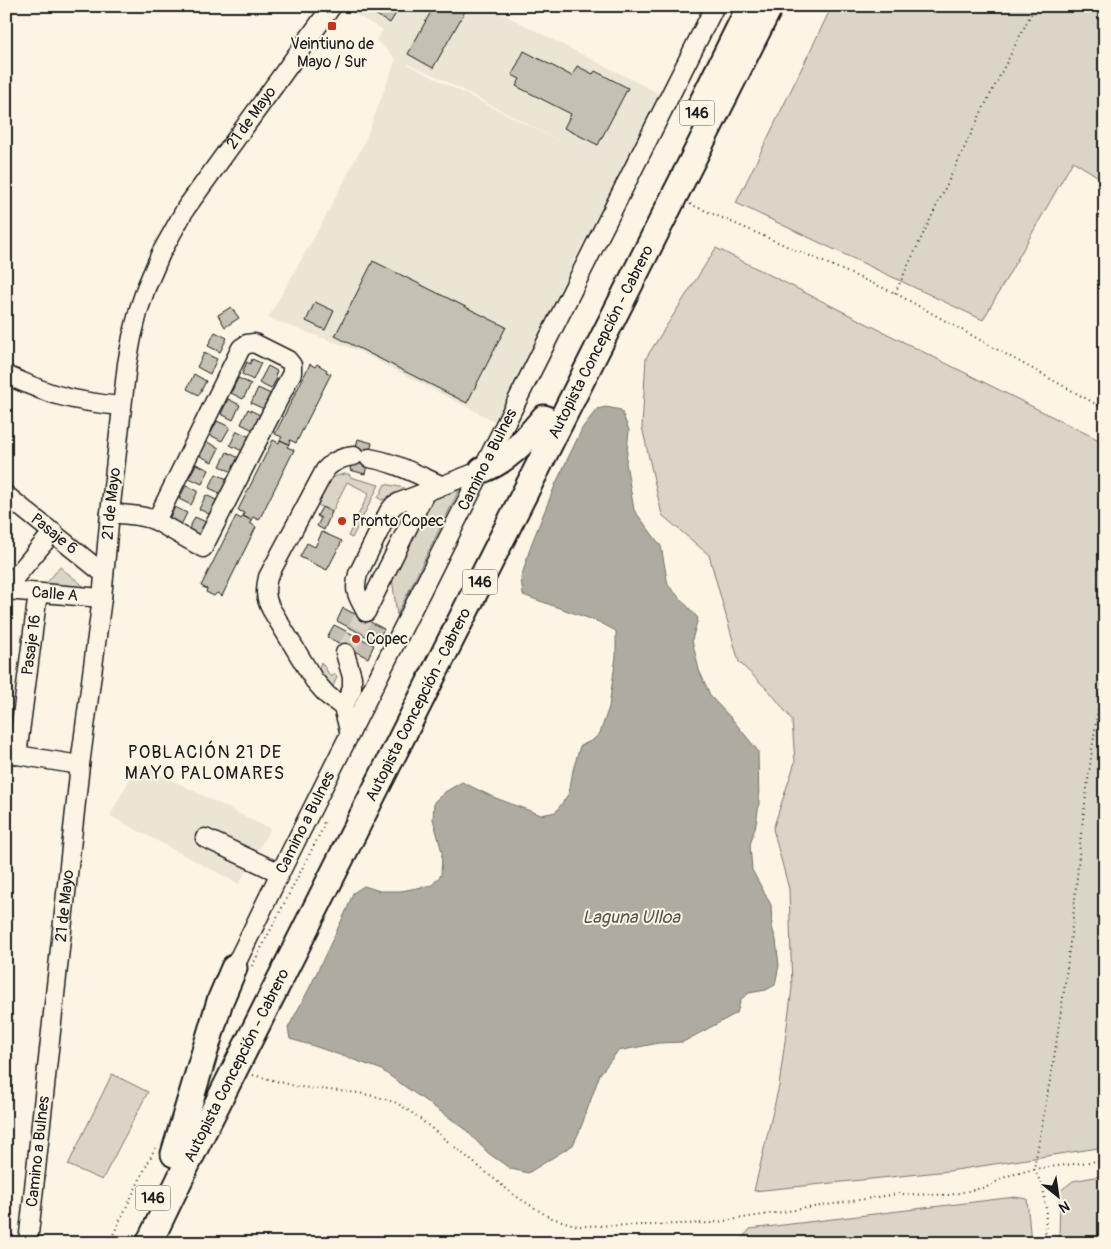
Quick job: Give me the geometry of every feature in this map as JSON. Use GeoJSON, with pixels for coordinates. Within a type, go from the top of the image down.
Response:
{"type":"FeatureCollection","features":[{"type":"Feature","properties":{"kind":"highway","name":"Autopista Concepción - Cabrero"},"geometry":{"type":"LineString","coordinates":[[133,1243],[174,1154],[750,6]]}},
{"type":"Feature","properties":{"kind":"highway","name":"Autopista Concepción - Cabrero"},"geometry":{"type":"LineString","coordinates":[[149,1243],[234,1070],[770,6]]}},
{"type":"Feature","properties":{"kind":"highway"},"geometry":{"type":"LineString","coordinates":[[482,470],[493,466],[510,455],[544,418]]}},
{"type":"Feature","properties":{"kind":"highway"},"geometry":{"type":"LineString","coordinates":[[174,1154],[220,1001],[234,968]]}},
{"type":"Feature","properties":{"kind":"street","name":"21 de Mayo"},"geometry":{"type":"LineString","coordinates":[[48,1059],[80,765],[102,598],[121,406],[130,346],[139,309],[165,245],[186,208],[332,6]]}},
{"type":"Feature","properties":{"kind":"street","name":"Camino a Bulnes"},"geometry":{"type":"LineString","coordinates":[[234,968],[715,6]]}},
{"type":"Feature","properties":{"kind":"street"},"geometry":{"type":"LineString","coordinates":[[110,513],[142,516],[203,548],[292,374],[292,365],[288,360],[254,344],[247,344],[241,348],[156,522]]}},
{"type":"Feature","properties":{"kind":"street"},"geometry":{"type":"LineString","coordinates":[[6,375],[64,397],[84,402],[121,406]]}},
{"type":"Feature","properties":{"kind":"street"},"geometry":{"type":"LineString","coordinates":[[350,734],[343,707],[327,695],[314,680],[268,604],[266,585],[268,577],[325,470],[329,465],[340,459],[361,457],[380,460],[392,464],[434,488]]}},
{"type":"Feature","properties":{"kind":"street"},"geometry":{"type":"LineString","coordinates":[[434,488],[366,612],[356,592],[356,582],[358,574],[389,511],[400,502],[434,488],[482,470]]}},
{"type":"Feature","properties":{"kind":"street","name":"Pasaje 6"},"geometry":{"type":"LineString","coordinates":[[6,495],[104,574]]}},
{"type":"Feature","properties":{"kind":"street"},"geometry":{"type":"LineString","coordinates":[[6,589],[53,532]]}},
{"type":"Feature","properties":{"kind":"street","name":"Calle A"},"geometry":{"type":"LineString","coordinates":[[6,589],[102,598]]}},
{"type":"Feature","properties":{"kind":"street","name":"Pasaje 16"},"geometry":{"type":"LineString","coordinates":[[12,753],[38,593]]}},
{"type":"Feature","properties":{"kind":"street"},"geometry":{"type":"LineString","coordinates":[[343,707],[352,689],[352,677],[346,653]]}},
{"type":"Feature","properties":{"kind":"street"},"geometry":{"type":"LineString","coordinates":[[12,753],[80,765]]}},
{"type":"Feature","properties":{"kind":"street"},"geometry":{"type":"LineString","coordinates":[[205,838],[280,873]]}},
{"type":"Feature","properties":{"kind":"street","name":"Camino a Bulnes"},"geometry":{"type":"LineString","coordinates":[[28,1243],[48,1059]]}},
{"type":"Feature","properties":{"kind":"path"},"geometry":{"type":"LineString","coordinates":[[895,294],[980,115],[1035,6]]}},
{"type":"Feature","properties":{"kind":"path"},"geometry":{"type":"LineString","coordinates":[[674,197],[895,294],[1105,409]]}},
{"type":"Feature","properties":{"kind":"path"},"geometry":{"type":"LineString","coordinates":[[1045,1243],[1046,1209],[1043,1188],[1034,1169],[1063,993],[1074,909],[1084,806],[1105,660]]}},
{"type":"Feature","properties":{"kind":"path"},"geometry":{"type":"LineString","coordinates":[[234,1070],[299,1087],[359,1093],[397,1103],[415,1115],[514,1195],[549,1217],[578,1226],[711,1223],[897,1194],[949,1194],[987,1187],[1007,1176],[1034,1169],[1105,1160]]}},
{"type":"Feature","properties":{"kind":"shaded area"},"geometry":{"type":"Polygon","coordinates":[[[352,6],[487,6],[660,94],[623,173],[577,254],[542,339],[500,424],[356,350],[268,318],[321,225],[365,141],[396,59],[376,40],[383,30],[349,11],[352,6]],[[408,64],[563,143],[436,76],[408,64]]]}},
{"type":"Feature","properties":{"kind":"shaded area"},"geometry":{"type":"Polygon","coordinates":[[[832,6],[1105,6],[1105,181],[1073,161],[983,320],[736,203],[832,6]]]}},
{"type":"Feature","properties":{"kind":"shaded area"},"geometry":{"type":"Polygon","coordinates":[[[716,248],[1105,443],[1105,1147],[949,1171],[754,1191],[779,1086],[792,988],[789,889],[773,829],[795,762],[792,720],[772,694],[739,662],[709,555],[662,515],[642,427],[646,358],[716,248]]]}},
{"type":"Feature","properties":{"kind":"shaded area"},"geometry":{"type":"Polygon","coordinates":[[[344,474],[379,485],[352,538],[348,536],[369,493],[347,482],[332,512],[312,502],[328,481],[344,474]]]}},
{"type":"Feature","properties":{"kind":"shaded area"},"geometry":{"type":"Polygon","coordinates":[[[385,484],[404,488],[403,493],[382,500],[378,498],[385,484]]]}},
{"type":"Feature","properties":{"kind":"shaded area"},"geometry":{"type":"Polygon","coordinates":[[[460,488],[397,615],[392,578],[433,499],[460,488]]]}},
{"type":"Feature","properties":{"kind":"shaded area"},"geometry":{"type":"Polygon","coordinates":[[[60,567],[86,588],[45,585],[60,567]]]}},
{"type":"Feature","properties":{"kind":"shaded area"},"geometry":{"type":"Polygon","coordinates":[[[321,662],[331,677],[335,674],[337,677],[330,694],[318,671],[321,662]]]}},
{"type":"Feature","properties":{"kind":"shaded area"},"geometry":{"type":"Polygon","coordinates":[[[138,763],[270,829],[239,884],[110,816],[138,763]]]}},
{"type":"Feature","properties":{"kind":"shaded area"},"geometry":{"type":"Polygon","coordinates":[[[112,1074],[148,1092],[102,1180],[68,1165],[112,1074]]]}},
{"type":"Feature","properties":{"kind":"shaded area"},"geometry":{"type":"Polygon","coordinates":[[[1105,1175],[1105,1243],[1059,1243],[1060,1191],[1073,1181],[1105,1175]]]}},
{"type":"Feature","properties":{"kind":"shaded area"},"geometry":{"type":"Polygon","coordinates":[[[1015,1197],[1027,1199],[1031,1243],[738,1243],[750,1229],[1015,1197]]]}},
{"type":"Feature","properties":{"kind":"water","name":"Laguna Ulloa"},"geometry":{"type":"Polygon","coordinates":[[[606,407],[621,410],[629,430],[626,463],[634,510],[661,546],[668,585],[698,618],[692,640],[699,670],[711,697],[758,751],[759,804],[750,845],[752,870],[771,905],[772,927],[776,940],[779,965],[775,985],[766,990],[749,993],[741,999],[737,1013],[683,1042],[659,1043],[618,1051],[600,1074],[573,1145],[528,1173],[511,1169],[488,1153],[464,1128],[380,1069],[290,1039],[288,1028],[309,989],[353,893],[364,886],[380,891],[401,891],[432,885],[441,875],[442,852],[433,819],[434,802],[445,792],[462,782],[493,797],[541,815],[556,812],[569,793],[580,746],[593,740],[600,733],[609,707],[616,656],[616,631],[599,622],[523,595],[521,578],[531,545],[556,483],[583,427],[597,409],[606,407]]]}},
{"type":"Feature","properties":{"kind":"building"},"geometry":{"type":"Polygon","coordinates":[[[378,6],[393,6],[398,10],[390,23],[373,13],[378,6]]]}},
{"type":"Feature","properties":{"kind":"building"},"geometry":{"type":"Polygon","coordinates":[[[434,6],[468,6],[433,68],[408,54],[434,6]]]}},
{"type":"Feature","properties":{"kind":"building"},"geometry":{"type":"Polygon","coordinates":[[[524,51],[572,76],[577,66],[593,74],[595,71],[628,88],[598,145],[564,128],[571,114],[516,86],[520,79],[512,75],[524,51]]]}},
{"type":"Feature","properties":{"kind":"building"},"geometry":{"type":"Polygon","coordinates":[[[373,261],[506,327],[467,403],[335,336],[373,261]]]}},
{"type":"Feature","properties":{"kind":"building"},"geometry":{"type":"Polygon","coordinates":[[[315,302],[334,311],[325,330],[306,321],[315,302]]]}},
{"type":"Feature","properties":{"kind":"building"},"geometry":{"type":"Polygon","coordinates":[[[231,307],[239,318],[225,327],[218,315],[231,307]]]}},
{"type":"Feature","properties":{"kind":"building"},"geometry":{"type":"Polygon","coordinates":[[[215,332],[227,338],[220,352],[208,346],[215,332]]]}},
{"type":"Feature","properties":{"kind":"building"},"geometry":{"type":"Polygon","coordinates":[[[204,353],[217,359],[210,374],[197,367],[204,353]]]}},
{"type":"Feature","properties":{"kind":"building"},"geometry":{"type":"Polygon","coordinates":[[[252,359],[261,363],[253,380],[242,374],[247,362],[250,364],[252,359]]]}},
{"type":"Feature","properties":{"kind":"building"},"geometry":{"type":"Polygon","coordinates":[[[310,364],[315,367],[317,364],[331,374],[296,443],[290,440],[289,444],[280,440],[282,437],[275,434],[310,364]]]}},
{"type":"Feature","properties":{"kind":"building"},"geometry":{"type":"Polygon","coordinates":[[[268,366],[277,371],[275,376],[277,378],[271,389],[259,383],[268,366]]]}},
{"type":"Feature","properties":{"kind":"building"},"geometry":{"type":"Polygon","coordinates":[[[194,374],[206,381],[199,395],[187,389],[194,374]]]}},
{"type":"Feature","properties":{"kind":"building"},"geometry":{"type":"Polygon","coordinates":[[[238,378],[251,384],[243,399],[231,393],[238,378]]]}},
{"type":"Feature","properties":{"kind":"building"},"geometry":{"type":"Polygon","coordinates":[[[258,388],[271,394],[264,409],[251,403],[258,388]]]}},
{"type":"Feature","properties":{"kind":"building"},"geometry":{"type":"Polygon","coordinates":[[[228,399],[240,405],[233,420],[221,414],[228,399]]]}},
{"type":"Feature","properties":{"kind":"building"},"geometry":{"type":"Polygon","coordinates":[[[248,409],[260,415],[253,430],[241,424],[248,409]]]}},
{"type":"Feature","properties":{"kind":"building"},"geometry":{"type":"Polygon","coordinates":[[[217,421],[230,427],[222,441],[210,435],[217,421]]]}},
{"type":"Feature","properties":{"kind":"building"},"geometry":{"type":"Polygon","coordinates":[[[237,431],[250,437],[242,451],[230,445],[237,431]]]}},
{"type":"Feature","properties":{"kind":"building"},"geometry":{"type":"Polygon","coordinates":[[[358,439],[372,443],[365,474],[350,470],[358,439]]]}},
{"type":"Feature","properties":{"kind":"building"},"geometry":{"type":"Polygon","coordinates":[[[273,440],[279,443],[280,440],[289,444],[287,447],[294,450],[259,520],[253,517],[251,520],[243,516],[244,513],[238,510],[273,440]]]}},
{"type":"Feature","properties":{"kind":"building"},"geometry":{"type":"Polygon","coordinates":[[[207,442],[219,448],[212,462],[200,456],[207,442]]]}},
{"type":"Feature","properties":{"kind":"building"},"geometry":{"type":"Polygon","coordinates":[[[227,452],[239,458],[232,472],[220,466],[227,452]]]}},
{"type":"Feature","properties":{"kind":"building"},"geometry":{"type":"Polygon","coordinates":[[[196,464],[209,470],[202,484],[189,478],[196,464]]]}},
{"type":"Feature","properties":{"kind":"building"},"geometry":{"type":"Polygon","coordinates":[[[216,474],[229,480],[222,494],[209,488],[216,474]]]}},
{"type":"Feature","properties":{"kind":"building"},"geometry":{"type":"Polygon","coordinates":[[[186,485],[198,491],[191,505],[179,499],[186,485]]]}},
{"type":"Feature","properties":{"kind":"building"},"geometry":{"type":"Polygon","coordinates":[[[206,495],[218,501],[211,515],[199,509],[206,495]]]}},
{"type":"Feature","properties":{"kind":"building"},"geometry":{"type":"Polygon","coordinates":[[[175,507],[187,513],[180,527],[168,521],[175,507]]]}},
{"type":"Feature","properties":{"kind":"building"},"geometry":{"type":"Polygon","coordinates":[[[322,507],[332,512],[324,530],[317,526],[321,518],[317,516],[322,507]]]}},
{"type":"Feature","properties":{"kind":"building"},"geometry":{"type":"Polygon","coordinates":[[[236,516],[241,519],[243,516],[251,520],[250,523],[256,527],[222,596],[217,593],[214,596],[206,592],[207,589],[201,586],[236,516]]]}},
{"type":"Feature","properties":{"kind":"building"},"geometry":{"type":"Polygon","coordinates":[[[195,517],[208,523],[201,537],[188,531],[195,517]]]}},
{"type":"Feature","properties":{"kind":"building"},"geometry":{"type":"Polygon","coordinates":[[[322,532],[342,541],[327,570],[300,557],[307,543],[315,547],[322,532]]]}},
{"type":"Feature","properties":{"kind":"building"},"geometry":{"type":"Polygon","coordinates":[[[343,608],[384,629],[377,642],[337,621],[343,608]]]}},
{"type":"Feature","properties":{"kind":"building"},"geometry":{"type":"Polygon","coordinates":[[[334,625],[374,645],[368,658],[327,637],[334,625]]]}},
{"type":"Feature","properties":{"kind":"tunnel"},"geometry":{"type":"LineString","coordinates":[[345,653],[366,612]]}},
{"type":"Feature","properties":{"kind":"place","name":"Veintiuno de Mayo / Sur"},"geometry":{"type":"Point","coordinates":[332,26]}},
{"type":"Feature","properties":{"kind":"place","name":"Pronto Copec"},"geometry":{"type":"Point","coordinates":[342,521]}},
{"type":"Feature","properties":{"kind":"place","name":"Copec"},"geometry":{"type":"Point","coordinates":[356,639]}},
{"type":"Feature","properties":{"kind":"district","name":"POBLACIÓN 21 DE MAYO PALOMARES"},"geometry":{"type":"Point","coordinates":[205,762]}}]}
